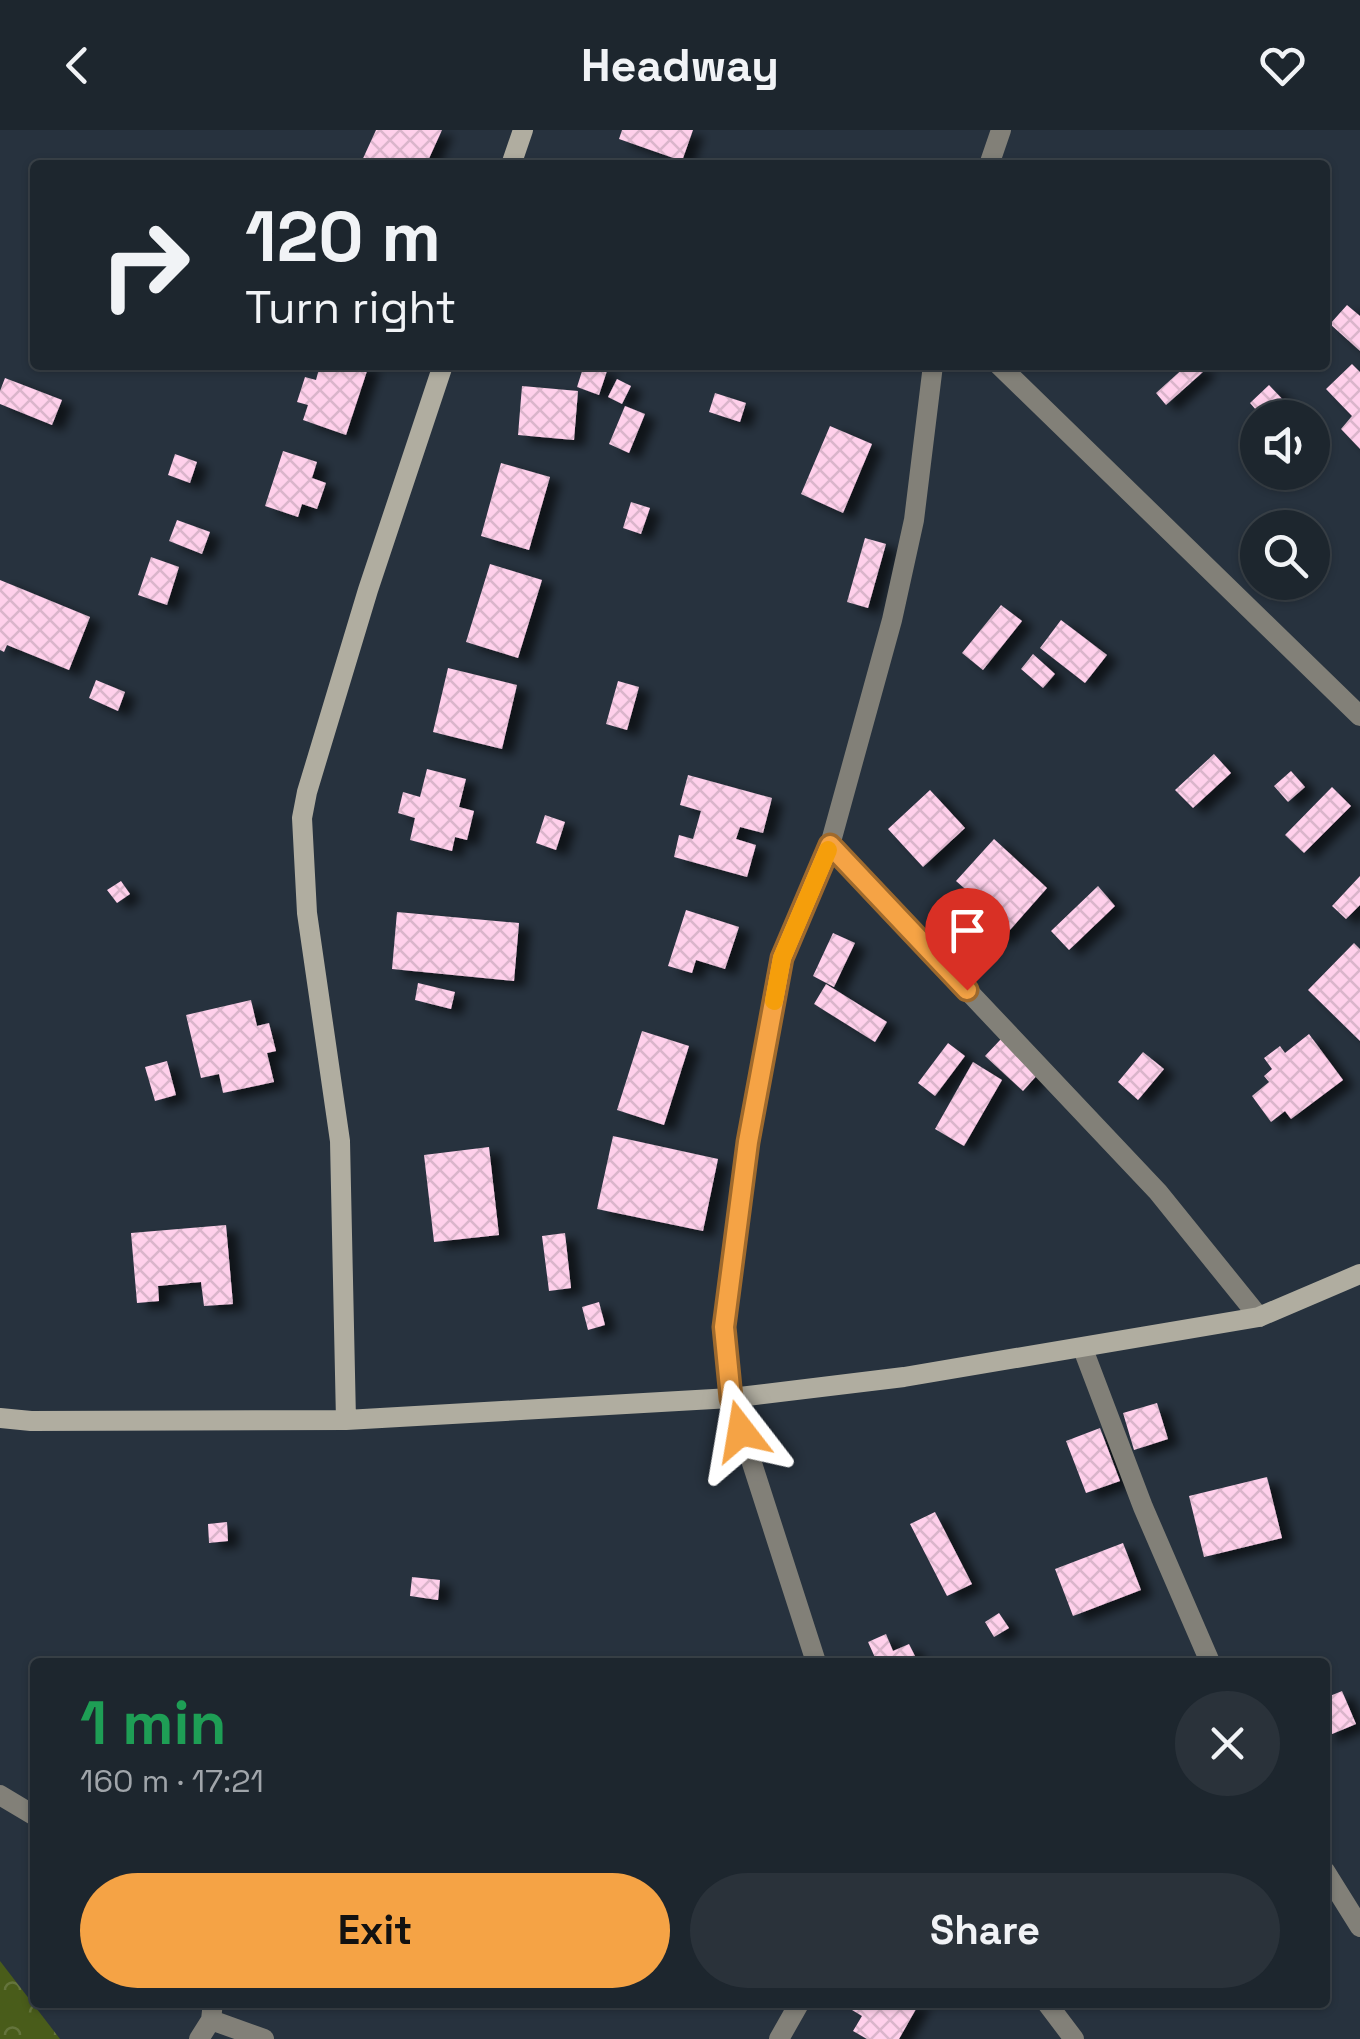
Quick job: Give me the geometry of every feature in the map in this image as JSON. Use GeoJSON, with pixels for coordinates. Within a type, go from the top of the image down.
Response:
{"type":"FeatureCollection","features":[{"type":"Feature","properties":{"kind":"main road"},"geometry":{"type":"LineString","coordinates":[[513,160],[522,130]]}},
{"type":"Feature","properties":{"kind":"main road"},"geometry":{"type":"LineString","coordinates":[[346,1420],[340,1141],[307,913],[302,818],[368,590],[442,370]]}},
{"type":"Feature","properties":{"kind":"main road"},"geometry":{"type":"LineString","coordinates":[[0,1418],[30,1422],[346,1420],[731,1398],[904,1377],[1258,1318],[1360,1274]]}},
{"type":"Feature","properties":{"kind":"street"},"geometry":{"type":"LineString","coordinates":[[991,160],[1001,130]]}},
{"type":"Feature","properties":{"kind":"street"},"geometry":{"type":"LineString","coordinates":[[815,1658],[731,1398],[724,1327],[748,1142],[782,958],[830,845],[892,620],[910,536],[932,370]]}},
{"type":"Feature","properties":{"kind":"street"},"geometry":{"type":"LineString","coordinates":[[1005,370],[1360,716]]}},
{"type":"Feature","properties":{"kind":"street"},"geometry":{"type":"LineString","coordinates":[[830,845],[1158,1192],[1258,1318]]}},
{"type":"Feature","properties":{"kind":"street"},"geometry":{"type":"LineString","coordinates":[[1083,1349],[1143,1508],[1208,1658]]}},
{"type":"Feature","properties":{"kind":"street"},"geometry":{"type":"LineString","coordinates":[[0,1794],[30,1813]]}},
{"type":"Feature","properties":{"kind":"street"},"geometry":{"type":"LineString","coordinates":[[1330,1879],[1360,1927]]}},
{"type":"Feature","properties":{"kind":"street"},"geometry":{"type":"LineString","coordinates":[[779,2039],[797,2008]]}},
{"type":"Feature","properties":{"kind":"street"},"geometry":{"type":"LineString","coordinates":[[1051,2008],[1074,2039]]}},
{"type":"Feature","properties":{"kind":"street"},"geometry":{"type":"LineString","coordinates":[[199,2039],[212,2012],[264,2039]]}},
{"type":"Feature","properties":{"kind":"green space"},"geometry":{"type":"Polygon","coordinates":[[[0,1961],[30,2000],[30,2008],[36,2008],[60,2039],[0,2039],[0,1961]]]}},
{"type":"Feature","properties":{"kind":"building"},"geometry":{"type":"Polygon","coordinates":[[[376,130],[442,130],[428,160],[362,160],[376,130]]]}},
{"type":"Feature","properties":{"kind":"building"},"geometry":{"type":"Polygon","coordinates":[[[622,130],[693,130],[682,160],[619,139],[622,130]]]}},
{"type":"Feature","properties":{"kind":"building"},"geometry":{"type":"Polygon","coordinates":[[[1347,305],[1360,316],[1360,351],[1330,324],[1347,305]]]}},
{"type":"Feature","properties":{"kind":"building"},"geometry":{"type":"Polygon","coordinates":[[[1352,364],[1360,372],[1360,449],[1341,429],[1352,416],[1326,389],[1352,364]]]}},
{"type":"Feature","properties":{"kind":"building"},"geometry":{"type":"Polygon","coordinates":[[[319,370],[367,370],[346,435],[303,420],[308,405],[297,402],[305,377],[316,380],[319,370]]]}},
{"type":"Feature","properties":{"kind":"building"},"geometry":{"type":"Polygon","coordinates":[[[582,370],[607,371],[599,395],[577,387],[582,370]]]}},
{"type":"Feature","properties":{"kind":"building"},"geometry":{"type":"Polygon","coordinates":[[[1181,370],[1204,371],[1166,405],[1156,393],[1181,370]]]}},
{"type":"Feature","properties":{"kind":"building"},"geometry":{"type":"Polygon","coordinates":[[[5,378],[62,400],[52,425],[0,404],[5,378]]]}},
{"type":"Feature","properties":{"kind":"building"},"geometry":{"type":"Polygon","coordinates":[[[617,379],[631,386],[622,404],[608,397],[617,379]]]}},
{"type":"Feature","properties":{"kind":"building"},"geometry":{"type":"Polygon","coordinates":[[[1269,385],[1283,400],[1253,400],[1269,385]]]}},
{"type":"Feature","properties":{"kind":"building"},"geometry":{"type":"Polygon","coordinates":[[[522,386],[578,391],[574,440],[518,435],[522,386]]]}},
{"type":"Feature","properties":{"kind":"building"},"geometry":{"type":"Polygon","coordinates":[[[715,393],[746,403],[740,422],[709,412],[715,393]]]}},
{"type":"Feature","properties":{"kind":"building"},"geometry":{"type":"Polygon","coordinates":[[[625,406],[645,414],[629,453],[609,444],[625,406]]]}},
{"type":"Feature","properties":{"kind":"building"},"geometry":{"type":"Polygon","coordinates":[[[830,426],[872,444],[843,513],[801,494],[830,426]]]}},
{"type":"Feature","properties":{"kind":"building"},"geometry":{"type":"Polygon","coordinates":[[[283,451],[317,462],[312,478],[326,483],[317,509],[302,504],[298,517],[265,506],[283,451]]]}},
{"type":"Feature","properties":{"kind":"building"},"geometry":{"type":"Polygon","coordinates":[[[175,454],[197,462],[190,483],[168,475],[175,454]]]}},
{"type":"Feature","properties":{"kind":"building"},"geometry":{"type":"Polygon","coordinates":[[[501,463],[550,477],[529,550],[481,536],[501,463]]]}},
{"type":"Feature","properties":{"kind":"building"},"geometry":{"type":"Polygon","coordinates":[[[631,502],[650,508],[641,534],[623,528],[631,502]]]}},
{"type":"Feature","properties":{"kind":"building"},"geometry":{"type":"Polygon","coordinates":[[[177,520],[210,532],[202,554],[169,541],[177,520]]]}},
{"type":"Feature","properties":{"kind":"building"},"geometry":{"type":"Polygon","coordinates":[[[865,538],[886,544],[868,608],[847,602],[865,538]]]}},
{"type":"Feature","properties":{"kind":"building"},"geometry":{"type":"Polygon","coordinates":[[[151,557],[179,567],[167,605],[138,595],[151,557]]]}},
{"type":"Feature","properties":{"kind":"building"},"geometry":{"type":"Polygon","coordinates":[[[490,564],[542,580],[518,658],[466,642],[490,564]]]}},
{"type":"Feature","properties":{"kind":"building"},"geometry":{"type":"Polygon","coordinates":[[[0,580],[90,617],[69,670],[7,645],[4,652],[0,650],[0,580]]]}},
{"type":"Feature","properties":{"kind":"building"},"geometry":{"type":"Polygon","coordinates":[[[1001,605],[1022,621],[983,670],[962,653],[1001,605]]]}},
{"type":"Feature","properties":{"kind":"building"},"geometry":{"type":"Polygon","coordinates":[[[1061,620],[1107,655],[1085,683],[1040,648],[1061,620]]]}},
{"type":"Feature","properties":{"kind":"building"},"geometry":{"type":"Polygon","coordinates":[[[1033,654],[1055,674],[1043,688],[1021,669],[1033,654]]]}},
{"type":"Feature","properties":{"kind":"building"},"geometry":{"type":"Polygon","coordinates":[[[448,668],[517,685],[502,749],[433,732],[448,668]]]}},
{"type":"Feature","properties":{"kind":"building"},"geometry":{"type":"Polygon","coordinates":[[[96,680],[125,692],[118,711],[89,698],[96,680]]]}},
{"type":"Feature","properties":{"kind":"building"},"geometry":{"type":"Polygon","coordinates":[[[618,681],[639,687],[627,730],[606,724],[618,681]]]}},
{"type":"Feature","properties":{"kind":"building"},"geometry":{"type":"Polygon","coordinates":[[[1214,754],[1231,773],[1193,808],[1175,790],[1214,754]]]}},
{"type":"Feature","properties":{"kind":"building"},"geometry":{"type":"Polygon","coordinates":[[[427,769],[466,779],[459,807],[474,811],[467,840],[455,837],[452,851],[410,840],[415,818],[398,813],[403,792],[420,797],[427,769]]]}},
{"type":"Feature","properties":{"kind":"building"},"geometry":{"type":"Polygon","coordinates":[[[1291,771],[1305,787],[1288,802],[1274,786],[1291,771]]]}},
{"type":"Feature","properties":{"kind":"building"},"geometry":{"type":"Polygon","coordinates":[[[688,775],[772,798],[763,833],[740,827],[736,839],[756,845],[747,877],[674,857],[679,835],[693,839],[701,811],[680,805],[688,775]]]}},
{"type":"Feature","properties":{"kind":"building"},"geometry":{"type":"Polygon","coordinates":[[[1332,787],[1351,806],[1304,853],[1285,835],[1332,787]]]}},
{"type":"Feature","properties":{"kind":"building"},"geometry":{"type":"Polygon","coordinates":[[[930,790],[965,828],[923,867],[888,829],[930,790]]]}},
{"type":"Feature","properties":{"kind":"building"},"geometry":{"type":"Polygon","coordinates":[[[545,815],[565,822],[556,850],[536,843],[545,815]]]}},
{"type":"Feature","properties":{"kind":"building"},"geometry":{"type":"Polygon","coordinates":[[[994,839],[1047,888],[1002,939],[980,919],[988,909],[956,881],[994,839]]]}},
{"type":"Feature","properties":{"kind":"building"},"geometry":{"type":"Polygon","coordinates":[[[1360,876],[1360,905],[1346,919],[1332,906],[1360,876]]]}},
{"type":"Feature","properties":{"kind":"building"},"geometry":{"type":"Polygon","coordinates":[[[121,881],[130,894],[117,903],[107,890],[121,881]]]}},
{"type":"Feature","properties":{"kind":"building"},"geometry":{"type":"Polygon","coordinates":[[[1098,886],[1115,906],[1069,950],[1051,931],[1098,886]]]}},
{"type":"Feature","properties":{"kind":"building"},"geometry":{"type":"Polygon","coordinates":[[[686,910],[739,927],[725,969],[696,960],[692,973],[668,966],[686,910]]]}},
{"type":"Feature","properties":{"kind":"building"},"geometry":{"type":"Polygon","coordinates":[[[397,912],[519,923],[514,981],[392,969],[397,912]]]}},
{"type":"Feature","properties":{"kind":"building"},"geometry":{"type":"Polygon","coordinates":[[[833,933],[855,943],[834,987],[813,976],[833,933]]]}},
{"type":"Feature","properties":{"kind":"building"},"geometry":{"type":"Polygon","coordinates":[[[1354,943],[1360,949],[1360,1041],[1308,990],[1354,943]]]}},
{"type":"Feature","properties":{"kind":"building"},"geometry":{"type":"Polygon","coordinates":[[[418,983],[455,992],[451,1009],[415,1000],[418,983]]]}},
{"type":"Feature","properties":{"kind":"building"},"geometry":{"type":"Polygon","coordinates":[[[826,984],[887,1022],[875,1042],[814,1004],[826,984]]]}},
{"type":"Feature","properties":{"kind":"building"},"geometry":{"type":"Polygon","coordinates":[[[251,1000],[257,1026],[269,1023],[276,1051],[267,1053],[274,1082],[223,1093],[219,1074],[201,1078],[186,1015],[251,1000]]]}},
{"type":"Feature","properties":{"kind":"building"},"geometry":{"type":"Polygon","coordinates":[[[642,1031],[689,1046],[664,1125],[617,1110],[642,1031]]]}},
{"type":"Feature","properties":{"kind":"building"},"geometry":{"type":"Polygon","coordinates":[[[1309,1034],[1343,1080],[1291,1119],[1285,1111],[1271,1122],[1252,1096],[1269,1082],[1264,1076],[1272,1069],[1264,1058],[1280,1046],[1285,1053],[1309,1034]]]}},
{"type":"Feature","properties":{"kind":"building"},"geometry":{"type":"Polygon","coordinates":[[[1001,1039],[1038,1074],[1023,1091],[985,1056],[1001,1039]]]}},
{"type":"Feature","properties":{"kind":"building"},"geometry":{"type":"Polygon","coordinates":[[[948,1043],[965,1056],[935,1096],[918,1083],[948,1043]]]}},
{"type":"Feature","properties":{"kind":"building"},"geometry":{"type":"Polygon","coordinates":[[[1143,1052],[1164,1069],[1138,1100],[1118,1082],[1143,1052]]]}},
{"type":"Feature","properties":{"kind":"building"},"geometry":{"type":"Polygon","coordinates":[[[167,1061],[176,1095],[155,1101],[145,1067],[167,1061]]]}},
{"type":"Feature","properties":{"kind":"building"},"geometry":{"type":"Polygon","coordinates":[[[973,1062],[1002,1080],[964,1146],[935,1129],[973,1062]]]}},
{"type":"Feature","properties":{"kind":"building"},"geometry":{"type":"Polygon","coordinates":[[[613,1136],[718,1159],[703,1231],[597,1209],[613,1136]]]}},
{"type":"Feature","properties":{"kind":"building"},"geometry":{"type":"Polygon","coordinates":[[[489,1147],[499,1235],[434,1242],[424,1155],[489,1147]]]}},
{"type":"Feature","properties":{"kind":"building"},"geometry":{"type":"Polygon","coordinates":[[[226,1225],[233,1304],[204,1306],[201,1282],[158,1286],[159,1301],[137,1303],[131,1233],[226,1225]]]}},
{"type":"Feature","properties":{"kind":"building"},"geometry":{"type":"Polygon","coordinates":[[[565,1233],[571,1288],[549,1291],[542,1236],[565,1233]]]}},
{"type":"Feature","properties":{"kind":"building"},"geometry":{"type":"Polygon","coordinates":[[[599,1302],[605,1325],[588,1330],[582,1307],[599,1302]]]}},
{"type":"Feature","properties":{"kind":"building"},"geometry":{"type":"Polygon","coordinates":[[[1157,1403],[1168,1439],[1134,1450],[1123,1413],[1157,1403]]]}},
{"type":"Feature","properties":{"kind":"building"},"geometry":{"type":"Polygon","coordinates":[[[1100,1428],[1120,1481],[1086,1493],[1066,1441],[1100,1428]]]}},
{"type":"Feature","properties":{"kind":"building"},"geometry":{"type":"Polygon","coordinates":[[[1267,1477],[1282,1538],[1204,1557],[1189,1496],[1267,1477]]]}},
{"type":"Feature","properties":{"kind":"building"},"geometry":{"type":"Polygon","coordinates":[[[935,1512],[972,1584],[947,1596],[910,1524],[935,1512]]]}},
{"type":"Feature","properties":{"kind":"building"},"geometry":{"type":"Polygon","coordinates":[[[227,1522],[228,1541],[209,1543],[208,1524],[227,1522]]]}},
{"type":"Feature","properties":{"kind":"building"},"geometry":{"type":"Polygon","coordinates":[[[1123,1543],[1141,1590],[1073,1616],[1055,1569],[1123,1543]]]}},
{"type":"Feature","properties":{"kind":"building"},"geometry":{"type":"Polygon","coordinates":[[[412,1577],[440,1580],[438,1600],[410,1596],[412,1577]]]}},
{"type":"Feature","properties":{"kind":"building"},"geometry":{"type":"Polygon","coordinates":[[[999,1613],[1009,1628],[994,1637],[985,1622],[999,1613]]]}},
{"type":"Feature","properties":{"kind":"building"},"geometry":{"type":"Polygon","coordinates":[[[886,1634],[893,1651],[909,1644],[916,1658],[875,1658],[868,1642],[886,1634]]]}},
{"type":"Feature","properties":{"kind":"building"},"geometry":{"type":"Polygon","coordinates":[[[1342,1691],[1356,1724],[1330,1735],[1330,1696],[1342,1691]]]}},
{"type":"Feature","properties":{"kind":"building"},"geometry":{"type":"Polygon","coordinates":[[[917,2008],[899,2039],[867,2039],[853,2031],[862,2016],[852,2010],[917,2008]]]}},
{"type":"Feature","properties":{"kind":"slow traffic"},"geometry":{"type":"LineString","coordinates":[[774,1001],[782,958],[828,850]]}},
{"type":"Feature","properties":{"kind":"route"},"geometry":{"type":"LineString","coordinates":[[741,1431],[731,1398],[724,1327],[748,1142],[782,958],[830,845],[967,990]]}}]}
